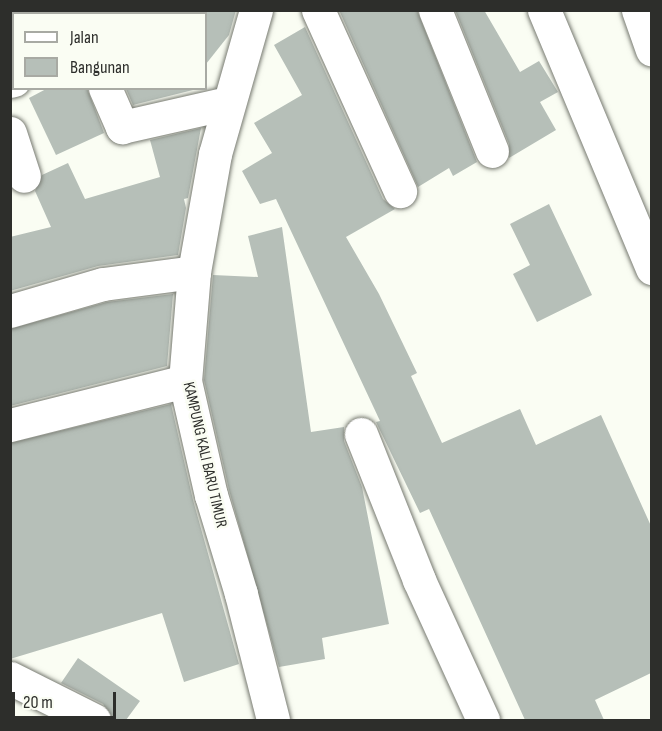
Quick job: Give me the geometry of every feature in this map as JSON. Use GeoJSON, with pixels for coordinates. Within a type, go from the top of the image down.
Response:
{"type":"FeatureCollection","features":[{"type":"Feature","properties":{"kind":"main road","name":"KAMPUNG KALI BARU TIMUR"},"geometry":{"type":"LineString","coordinates":[[256,10],[217,102],[215,154],[194,272],[185,381],[210,495],[242,594],[273,720]]}},
{"type":"Feature","properties":{"kind":"main road"},"geometry":{"type":"LineString","coordinates":[[318,10],[400,191]]}},
{"type":"Feature","properties":{"kind":"main road"},"geometry":{"type":"LineString","coordinates":[[435,10],[492,151]]}},
{"type":"Feature","properties":{"kind":"main road"},"geometry":{"type":"LineString","coordinates":[[544,10],[651,268]]}},
{"type":"Feature","properties":{"kind":"main road"},"geometry":{"type":"LineString","coordinates":[[638,10],[651,50]]}},
{"type":"Feature","properties":{"kind":"main road"},"geometry":{"type":"LineString","coordinates":[[106,90],[123,127],[217,102]]}},
{"type":"Feature","properties":{"kind":"main road"},"geometry":{"type":"LineString","coordinates":[[10,133],[24,176]]}},
{"type":"Feature","properties":{"kind":"main road"},"geometry":{"type":"LineString","coordinates":[[10,311],[104,284],[194,272]]}},
{"type":"Feature","properties":{"kind":"main road"},"geometry":{"type":"LineString","coordinates":[[10,424],[185,381]]}},
{"type":"Feature","properties":{"kind":"main road"},"geometry":{"type":"LineString","coordinates":[[361,434],[419,580],[483,720]]}},
{"type":"Feature","properties":{"kind":"main road"},"geometry":{"type":"LineString","coordinates":[[10,678],[94,720]]}},
{"type":"Feature","properties":{"kind":"building"},"geometry":{"type":"Polygon","coordinates":[[[206,10],[236,10],[229,35],[207,63],[207,12],[206,10]]]}},
{"type":"Feature","properties":{"kind":"building"},"geometry":{"type":"Polygon","coordinates":[[[339,10],[417,10],[477,162],[453,176],[449,168],[418,187],[339,10]]]}},
{"type":"Feature","properties":{"kind":"building"},"geometry":{"type":"Polygon","coordinates":[[[455,10],[484,10],[520,72],[539,61],[558,92],[540,102],[556,130],[509,158],[509,144],[455,10]]]}},
{"type":"Feature","properties":{"kind":"building"},"geometry":{"type":"Polygon","coordinates":[[[305,27],[383,199],[395,209],[346,237],[379,294],[417,373],[411,376],[442,443],[520,409],[536,445],[601,415],[651,526],[651,673],[595,700],[604,720],[525,720],[429,509],[420,513],[376,422],[380,421],[276,199],[260,204],[242,171],[272,153],[254,123],[302,95],[274,45],[305,27]]]}},
{"type":"Feature","properties":{"kind":"building"},"geometry":{"type":"Polygon","coordinates":[[[44,90],[88,90],[104,133],[56,155],[29,98],[44,90]]]}},
{"type":"Feature","properties":{"kind":"building"},"geometry":{"type":"Polygon","coordinates":[[[126,90],[193,90],[133,105],[126,90]]]}},
{"type":"Feature","properties":{"kind":"building"},"geometry":{"type":"Polygon","coordinates":[[[201,128],[188,198],[184,199],[186,208],[178,255],[98,266],[10,291],[10,237],[51,227],[35,191],[42,175],[68,163],[85,199],[160,177],[150,140],[201,128]]]}},
{"type":"Feature","properties":{"kind":"building"},"geometry":{"type":"Polygon","coordinates":[[[549,204],[592,295],[537,322],[513,274],[530,265],[510,224],[549,204]]]}},
{"type":"Feature","properties":{"kind":"building"},"geometry":{"type":"Polygon","coordinates":[[[282,227],[311,432],[344,427],[344,441],[362,487],[389,624],[322,638],[325,659],[279,667],[229,490],[204,380],[213,275],[258,277],[248,236],[282,227]]]}},
{"type":"Feature","properties":{"kind":"building"},"geometry":{"type":"Polygon","coordinates":[[[173,294],[167,366],[10,406],[10,329],[107,302],[173,294]]]}},
{"type":"Feature","properties":{"kind":"building"},"geometry":{"type":"Polygon","coordinates":[[[171,404],[193,500],[239,664],[184,682],[162,613],[10,659],[10,443],[171,404]]]}},
{"type":"Feature","properties":{"kind":"building"},"geometry":{"type":"Polygon","coordinates":[[[78,658],[140,701],[126,720],[113,720],[103,704],[61,683],[78,658]]]}}]}
